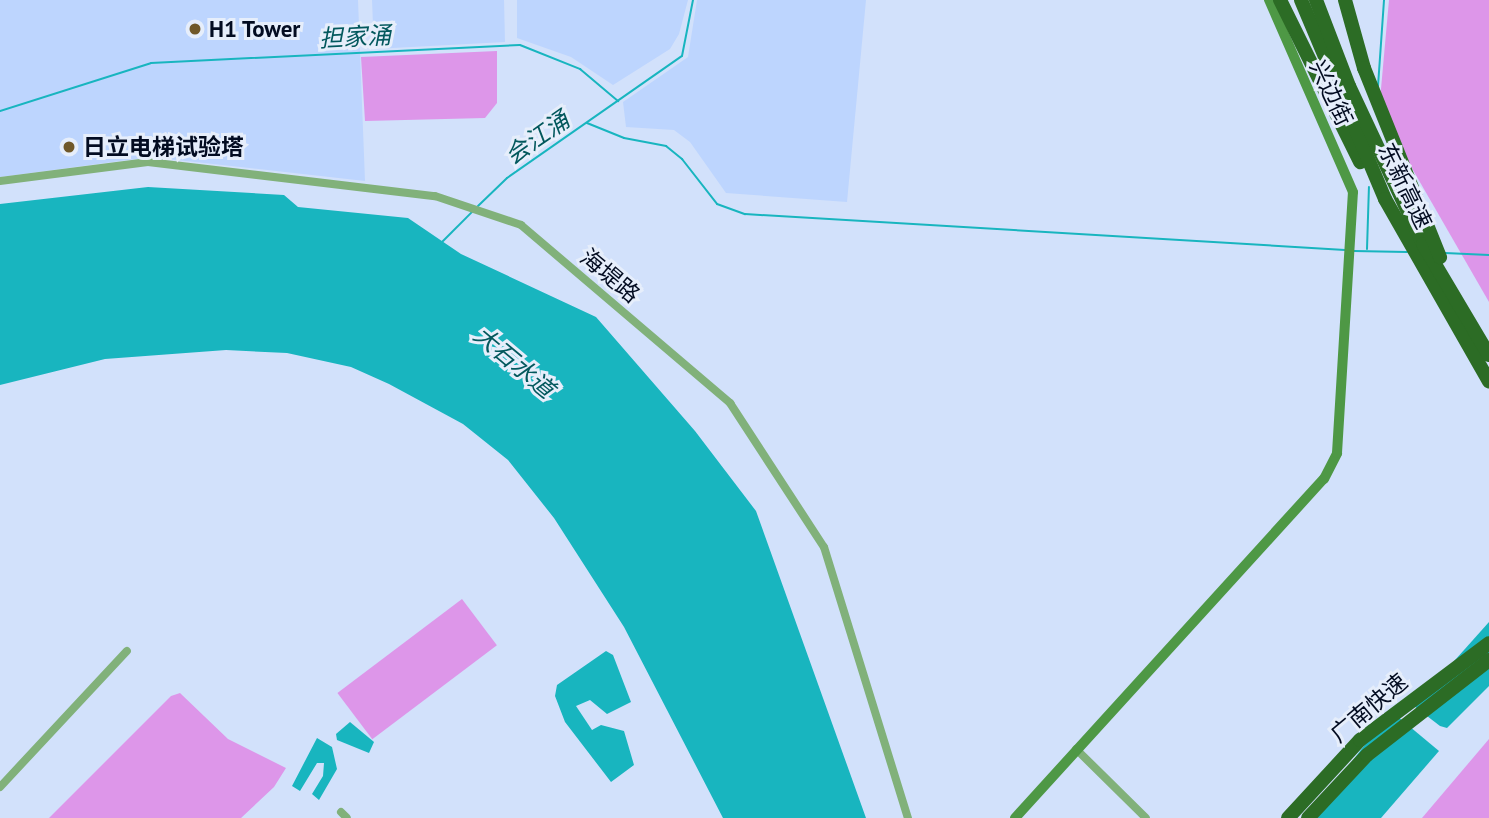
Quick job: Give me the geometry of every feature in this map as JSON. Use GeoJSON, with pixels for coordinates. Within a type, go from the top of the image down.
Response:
{"type":"FeatureCollection","features":[{"type":"Feature","properties":{"kind":"highway"},"geometry":{"type":"LineString","coordinates":[[1280,0],[1348,144],[1382,193]]}},
{"type":"Feature","properties":{"kind":"highway","name":"东新高速"},"geometry":{"type":"LineString","coordinates":[[1301,0],[1382,193],[1405,240],[1489,381]]}},
{"type":"Feature","properties":{"kind":"highway","name":"东新高速"},"geometry":{"type":"LineString","coordinates":[[1316,0],[1354,98],[1423,244],[1489,355]]}},
{"type":"Feature","properties":{"kind":"highway"},"geometry":{"type":"LineString","coordinates":[[1345,0],[1364,68],[1461,310]]}},
{"type":"Feature","properties":{"kind":"highway","name":"广南快速"},"geometry":{"type":"LineString","coordinates":[[1288,818],[1360,740],[1489,643]]}},
{"type":"Feature","properties":{"kind":"highway","name":"广南快速"},"geometry":{"type":"LineString","coordinates":[[1308,818],[1367,755],[1489,660]]}},
{"type":"Feature","properties":{"kind":"street","name":"兴边街"},"geometry":{"type":"LineString","coordinates":[[1015,818],[1324,479],[1337,453],[1353,192],[1294,64],[1269,0]]}},
{"type":"Feature","properties":{"kind":"street","name":"海堤路"},"geometry":{"type":"LineString","coordinates":[[0,181],[148,162],[435,196],[521,225],[730,403],[824,547],[908,818]]}},
{"type":"Feature","properties":{"kind":"street"},"geometry":{"type":"LineString","coordinates":[[0,787],[127,651]]}},
{"type":"Feature","properties":{"kind":"street"},"geometry":{"type":"LineString","coordinates":[[1076,749],[1146,818]]}},
{"type":"Feature","properties":{"kind":"shaded area"},"geometry":{"type":"Polygon","coordinates":[[[0,0],[358,0],[365,181],[150,157],[0,177],[0,0]]]}},
{"type":"Feature","properties":{"kind":"shaded area"},"geometry":{"type":"Polygon","coordinates":[[[372,0],[504,0],[505,42],[374,49],[372,0]]]}},
{"type":"Feature","properties":{"kind":"shaded area"},"geometry":{"type":"Polygon","coordinates":[[[517,0],[688,0],[679,34],[670,49],[613,85],[571,57],[517,38],[517,0]]]}},
{"type":"Feature","properties":{"kind":"shaded area"},"geometry":{"type":"Polygon","coordinates":[[[697,0],[866,0],[847,202],[726,193],[690,142],[674,130],[626,127],[623,102],[688,57],[697,0]]]}},
{"type":"Feature","properties":{"kind":"shaded area"},"geometry":{"type":"Polygon","coordinates":[[[1389,0],[1489,0],[1489,302],[1379,111],[1389,0]]]}},
{"type":"Feature","properties":{"kind":"shaded area"},"geometry":{"type":"Polygon","coordinates":[[[497,51],[497,103],[485,118],[365,121],[361,57],[497,51]]]}},
{"type":"Feature","properties":{"kind":"shaded area"},"geometry":{"type":"Polygon","coordinates":[[[462,599],[497,645],[372,739],[337,693],[462,599]]]}},
{"type":"Feature","properties":{"kind":"shaded area"},"geometry":{"type":"Polygon","coordinates":[[[180,693],[228,739],[286,768],[274,787],[241,818],[49,818],[171,696],[180,693]]]}},
{"type":"Feature","properties":{"kind":"shaded area"},"geometry":{"type":"Polygon","coordinates":[[[1489,739],[1489,818],[1422,818],[1489,739]]]}},
{"type":"Feature","properties":{"kind":"water","name":"大石水道"},"geometry":{"type":"Polygon","coordinates":[[[148,187],[284,195],[298,207],[408,218],[461,254],[596,317],[695,431],[756,511],[866,818],[723,818],[624,627],[554,518],[508,460],[463,424],[389,384],[351,367],[287,353],[226,350],[105,359],[0,385],[0,204],[148,187]]]}},
{"type":"Feature","properties":{"kind":"water"},"geometry":{"type":"Polygon","coordinates":[[[1489,622],[1489,686],[1447,728],[1440,726],[1414,706],[1489,622]]]}},
{"type":"Feature","properties":{"kind":"water"},"geometry":{"type":"Polygon","coordinates":[[[606,651],[613,655],[631,702],[607,714],[590,700],[576,706],[592,730],[601,725],[624,731],[634,765],[611,782],[565,722],[555,696],[557,685],[606,651]]]}},
{"type":"Feature","properties":{"kind":"water"},"geometry":{"type":"Polygon","coordinates":[[[1397,716],[1439,751],[1381,818],[1309,818],[1370,738],[1397,716]]]}},
{"type":"Feature","properties":{"kind":"water"},"geometry":{"type":"Polygon","coordinates":[[[350,722],[374,742],[369,753],[337,740],[336,734],[350,722]]]}},
{"type":"Feature","properties":{"kind":"water"},"geometry":{"type":"Polygon","coordinates":[[[317,738],[332,747],[337,769],[319,800],[312,794],[323,776],[324,763],[317,763],[300,791],[292,786],[317,738]]]}},
{"type":"Feature","properties":{"kind":"waterway","name":"会江涌"},"geometry":{"type":"LineString","coordinates":[[478,206],[507,178],[682,56],[693,0]]}},
{"type":"Feature","properties":{"kind":"waterway"},"geometry":{"type":"LineString","coordinates":[[1378,86],[1384,0]]}},
{"type":"Feature","properties":{"kind":"waterway","name":"担家涌"},"geometry":{"type":"LineString","coordinates":[[0,111],[151,63],[520,45],[580,69],[618,101]]}},
{"type":"Feature","properties":{"kind":"waterway"},"geometry":{"type":"LineString","coordinates":[[587,123],[624,138],[666,146],[682,159],[717,204],[745,214],[1345,250]]}},
{"type":"Feature","properties":{"kind":"waterway"},"geometry":{"type":"LineString","coordinates":[[1367,249],[1369,187]]}},
{"type":"Feature","properties":{"kind":"waterway","name":"会江涌"},"geometry":{"type":"LineString","coordinates":[[441,243],[472,212]]}},
{"type":"Feature","properties":{"kind":"waterway"},"geometry":{"type":"LineString","coordinates":[[1354,251],[1407,252]]}},
{"type":"Feature","properties":{"kind":"waterway"},"geometry":{"type":"LineString","coordinates":[[1445,253],[1489,255]]}},
{"type":"Feature","properties":{"kind":"place","name":"H1 Tower"},"geometry":{"type":"Point","coordinates":[195,29]}},
{"type":"Feature","properties":{"kind":"place","name":"日立电梯试验塔"},"geometry":{"type":"Point","coordinates":[69,147]}}]}
